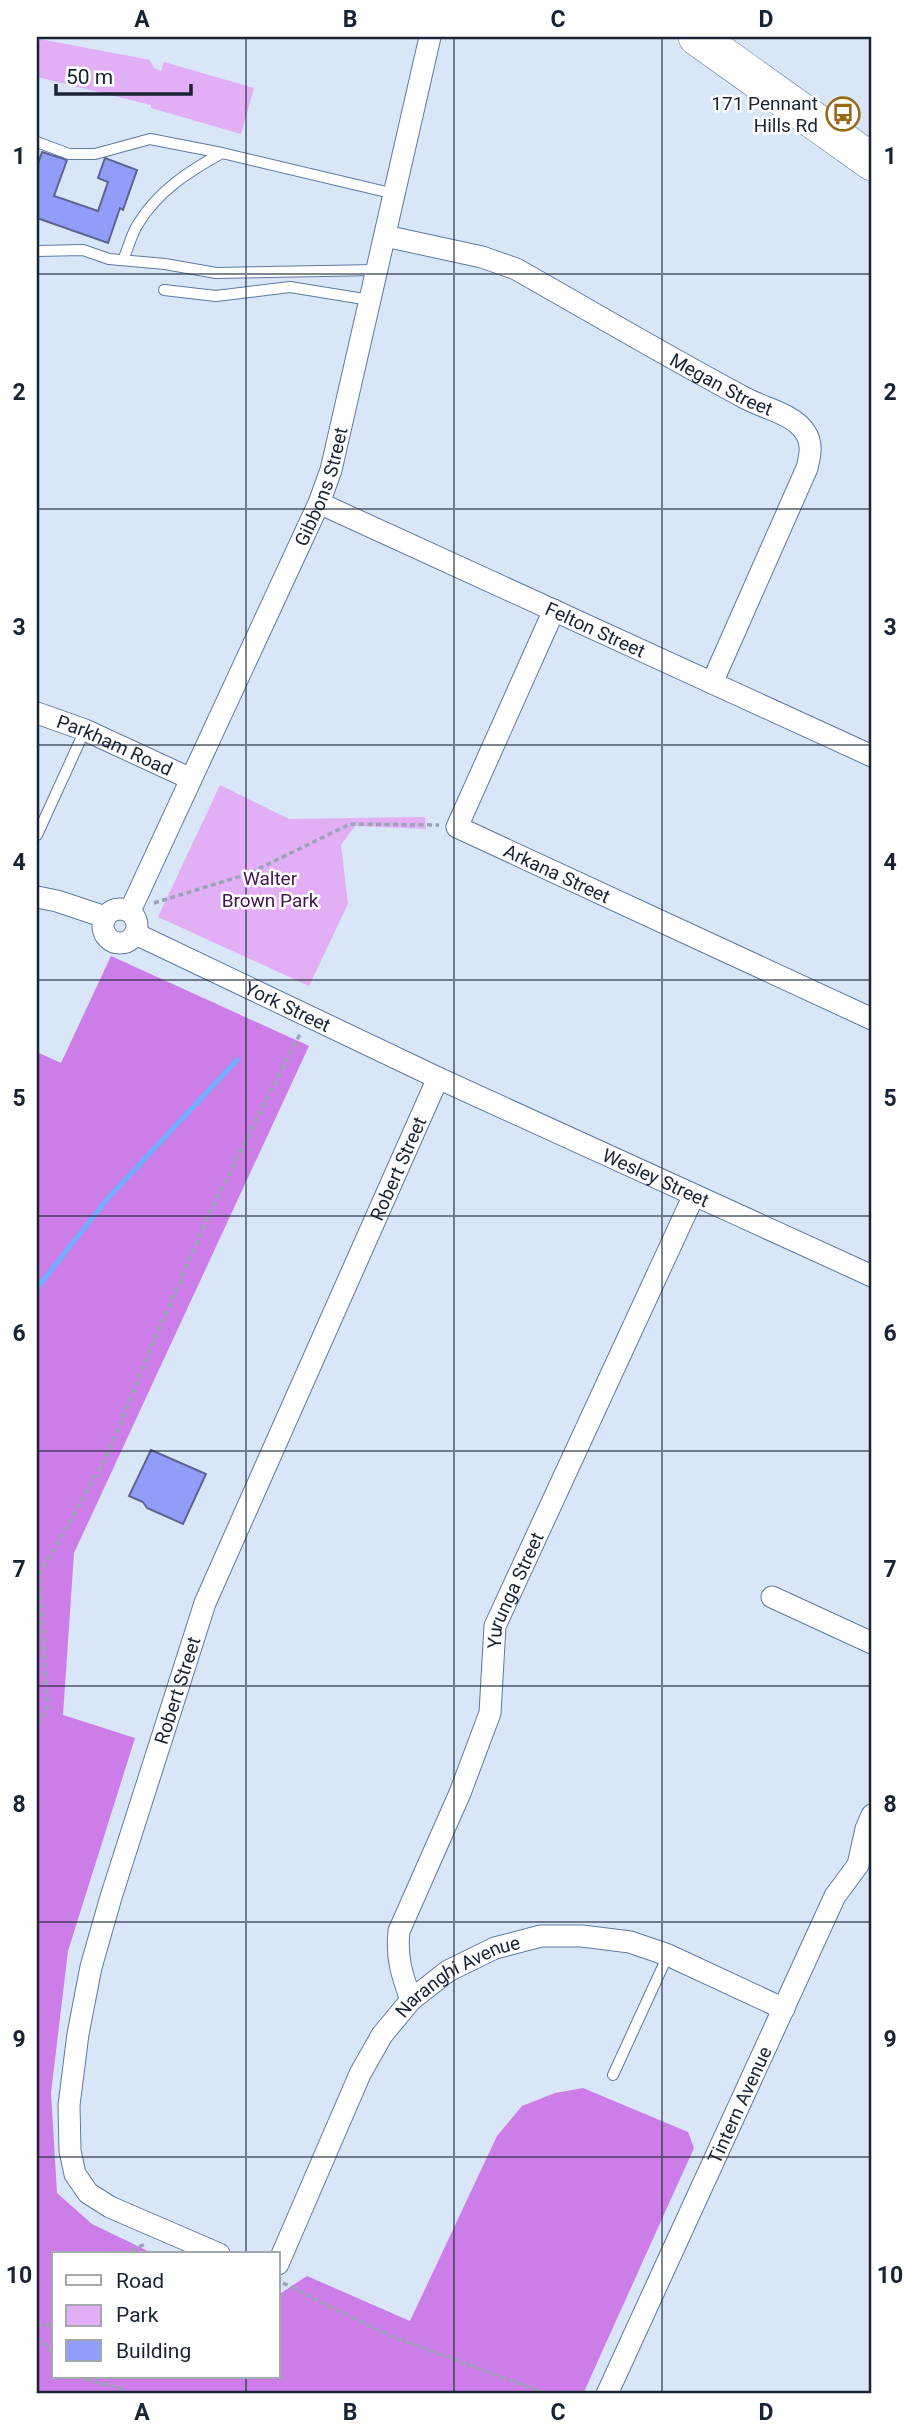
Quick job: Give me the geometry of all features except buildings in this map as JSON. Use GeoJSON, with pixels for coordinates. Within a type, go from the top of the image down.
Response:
{"type":"FeatureCollection","features":[{"type":"Feature","properties":{"kind":"highway"},"geometry":{"type":"LineString","coordinates":[[697,37],[872,162]]}},
{"type":"Feature","properties":{"kind":"street","name":"Gibbons Street"},"geometry":{"type":"LineString","coordinates":[[133,904],[319,503],[331,470],[430,37]]}},
{"type":"Feature","properties":{"kind":"street","name":"Megan Street"},"geometry":{"type":"LineString","coordinates":[[385,236],[482,257],[516,269],[747,399],[793,420],[805,430],[810,442],[807,468],[712,683]]}},
{"type":"Feature","properties":{"kind":"street","name":"Felton Street"},"geometry":{"type":"LineString","coordinates":[[319,503],[872,756]]}},
{"type":"Feature","properties":{"kind":"street"},"geometry":{"type":"LineString","coordinates":[[457,827],[554,611]]}},
{"type":"Feature","properties":{"kind":"street","name":"Parkham Road"},"geometry":{"type":"LineString","coordinates":[[37,713],[85,730],[191,779]]}},
{"type":"Feature","properties":{"kind":"street","name":"Arkana Street"},"geometry":{"type":"LineString","coordinates":[[457,827],[872,1019]]}},
{"type":"Feature","properties":{"kind":"street"},"geometry":{"type":"LineString","coordinates":[[37,897],[105,917]]}},
{"type":"Feature","properties":{"kind":"street"},"geometry":{"type":"LineString","coordinates":[[133,904],[137,921],[136,934],[123,943],[112,941],[104,933],[105,917],[108,912],[133,904]]}},
{"type":"Feature","properties":{"kind":"street","name":"York Street"},"geometry":{"type":"LineString","coordinates":[[136,934],[438,1078]]}},
{"type":"Feature","properties":{"kind":"street","name":"Wesley Street"},"geometry":{"type":"LineString","coordinates":[[438,1078],[872,1276]]}},
{"type":"Feature","properties":{"kind":"street","name":"Robert Street"},"geometry":{"type":"LineString","coordinates":[[214,2252],[110,2207],[88,2193],[75,2174],[70,2151],[69,2105],[78,2034],[91,1967],[111,1897],[205,1603],[438,1078]]}},
{"type":"Feature","properties":{"kind":"street","name":"Yurunga Street"},"geometry":{"type":"LineString","coordinates":[[411,2000],[399,1969],[399,1931],[460,1793],[490,1713],[495,1626],[694,1195]]}},
{"type":"Feature","properties":{"kind":"street"},"geometry":{"type":"LineString","coordinates":[[772,1597],[872,1643]]}},
{"type":"Feature","properties":{"kind":"street","name":"Tintern Avenue"},"geometry":{"type":"LineString","coordinates":[[607,2394],[835,1896],[865,1868],[863,1851],[866,1829],[872,1815]]}},
{"type":"Feature","properties":{"kind":"street","name":"Naranghi Avenue"},"geometry":{"type":"LineString","coordinates":[[280,2259],[360,2074],[382,2035],[411,2000],[448,1971],[495,1948],[541,1936],[582,1936],[630,1942],[668,1955],[784,2009]]}},
{"type":"Feature","properties":{"kind":"lane"},"geometry":{"type":"LineString","coordinates":[[37,142],[69,154],[95,154],[150,139],[222,153],[395,194]]}},
{"type":"Feature","properties":{"kind":"lane"},"geometry":{"type":"LineString","coordinates":[[123,260],[137,225],[166,190],[189,171],[222,153]]}},
{"type":"Feature","properties":{"kind":"lane"},"geometry":{"type":"LineString","coordinates":[[37,251],[83,250],[109,259],[165,264],[216,273],[377,270]]}},
{"type":"Feature","properties":{"kind":"lane"},"geometry":{"type":"LineString","coordinates":[[164,290],[216,296],[290,287],[370,300]]}},
{"type":"Feature","properties":{"kind":"lane"},"geometry":{"type":"LineString","coordinates":[[37,835],[85,730]]}},
{"type":"Feature","properties":{"kind":"lane"},"geometry":{"type":"LineString","coordinates":[[613,2075],[668,1955]]}},
{"type":"Feature","properties":{"kind":"path"},"geometry":{"type":"LineString","coordinates":[[133,904],[152,904],[247,874],[350,824],[457,827]]}},
{"type":"Feature","properties":{"kind":"path"},"geometry":{"type":"LineString","coordinates":[[37,1724],[48,1707],[39,1575],[106,1458],[150,1348],[211,1210],[309,1015]]}},
{"type":"Feature","properties":{"kind":"path"},"geometry":{"type":"LineString","coordinates":[[280,2281],[388,2335],[548,2394]]}},
{"type":"Feature","properties":{"kind":"path"},"geometry":{"type":"LineString","coordinates":[[37,2337],[52,2352]]}},
{"type":"Feature","properties":{"kind":"path"},"geometry":{"type":"LineString","coordinates":[[82,2378],[124,2389],[125,2394]]}},
{"type":"Feature","properties":{"kind":"green space"},"geometry":{"type":"Polygon","coordinates":[[[40,39],[150,60],[154,68],[161,71],[164,62],[254,88],[241,134],[151,108],[151,105],[37,77],[40,39]]]}},
{"type":"Feature","properties":{"kind":"green space","name":"Walter Brown Park"},"geometry":{"type":"Polygon","coordinates":[[[220,785],[289,819],[425,817],[426,829],[355,826],[341,845],[348,904],[309,986],[158,917],[220,785]]]}},
{"type":"Feature","properties":{"kind":"shaded area"},"geometry":{"type":"Polygon","coordinates":[[[111,956],[309,1046],[74,1553],[63,1715],[135,1738],[68,1951],[51,2093],[57,2193],[92,2224],[150,2252],[52,2252],[52,2378],[280,2378],[280,2294],[307,2276],[410,2321],[497,2136],[522,2106],[555,2093],[583,2088],[688,2132],[694,2148],[583,2394],[37,2394],[37,1052],[61,1063],[111,956]]]}},
{"type":"Feature","properties":{"kind":"waterway"},"geometry":{"type":"LineString","coordinates":[[37,1288],[109,1197],[237,1060]]}},
{"type":"Feature","properties":{"kind":"place","name":"171 Pennant Hills Rd"},"geometry":{"type":"Point","coordinates":[843,114]}}]}
